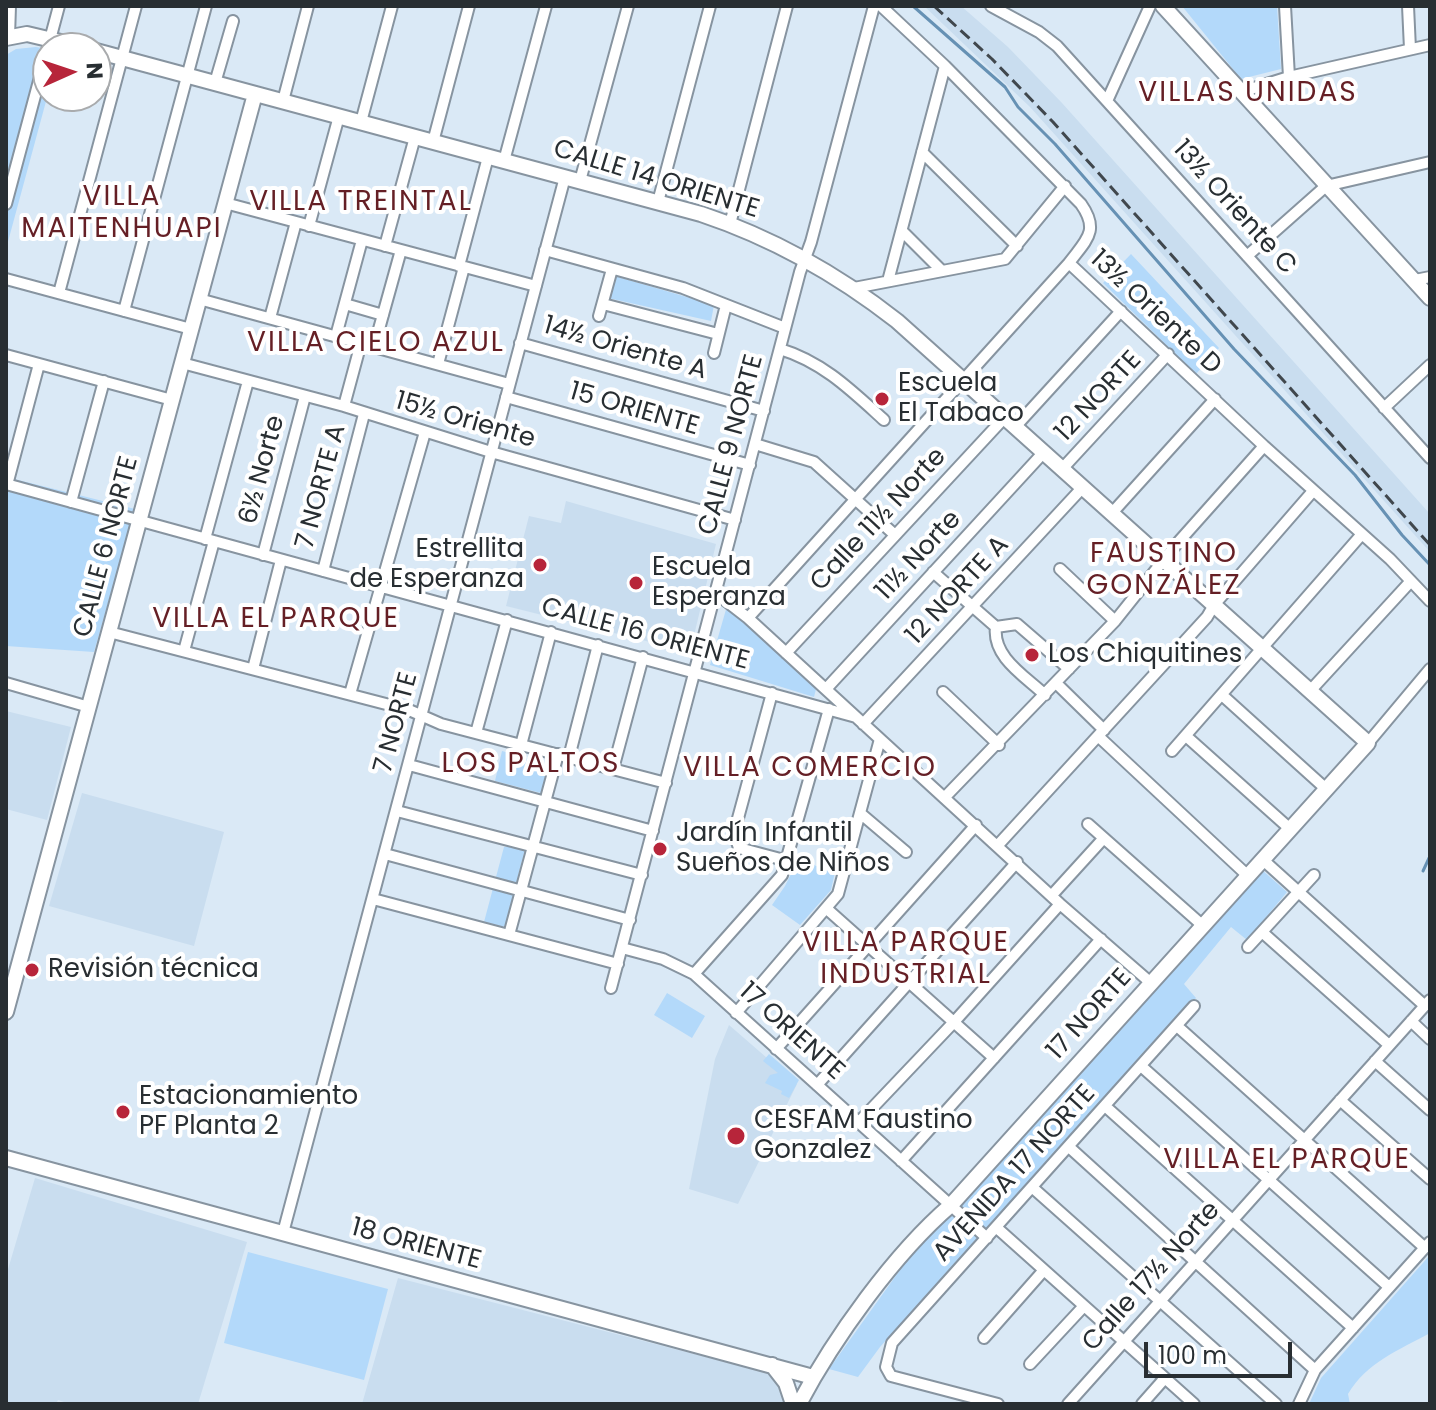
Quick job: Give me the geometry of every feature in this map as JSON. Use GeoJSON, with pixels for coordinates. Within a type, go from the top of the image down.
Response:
{"type":"FeatureCollection","features":[{"type":"Feature","properties":{"kind":"street"},"geometry":{"type":"LineString","coordinates":[[10,6],[8,37],[32,35]]}},
{"type":"Feature","properties":{"kind":"street"},"geometry":{"type":"LineString","coordinates":[[52,32],[59,6]]}},
{"type":"Feature","properties":{"kind":"street"},"geometry":{"type":"LineString","coordinates":[[59,293],[136,6]]}},
{"type":"Feature","properties":{"kind":"street"},"geometry":{"type":"LineString","coordinates":[[124,311],[206,6]]}},
{"type":"Feature","properties":{"kind":"street"},"geometry":{"type":"LineString","coordinates":[[361,122],[392,6]]}},
{"type":"Feature","properties":{"kind":"street"},"geometry":{"type":"LineString","coordinates":[[433,142],[469,6]]}},
{"type":"Feature","properties":{"kind":"street"},"geometry":{"type":"LineString","coordinates":[[504,161],[546,6]]}},
{"type":"Feature","properties":{"kind":"street"},"geometry":{"type":"LineString","coordinates":[[580,181],[628,6]]}},
{"type":"Feature","properties":{"kind":"street"},"geometry":{"type":"LineString","coordinates":[[658,202],[710,6]]}},
{"type":"Feature","properties":{"kind":"street"},"geometry":{"type":"LineString","coordinates":[[730,224],[787,6]]}},
{"type":"Feature","properties":{"kind":"street","name":"CALLE 9 NORTE"},"geometry":{"type":"LineString","coordinates":[[611,988],[785,328],[874,6]]}},
{"type":"Feature","properties":{"kind":"street","name":"13½ Oriente D"},"geometry":{"type":"LineString","coordinates":[[881,6],[1065,186],[1088,215],[1090,234],[1069,263],[1362,534],[1430,601]]}},
{"type":"Feature","properties":{"kind":"street","name":"13½ Oriente C"},"geometry":{"type":"LineString","coordinates":[[991,6],[1050,39],[1430,458]]}},
{"type":"Feature","properties":{"kind":"street"},"geometry":{"type":"LineString","coordinates":[[1107,101],[1150,6]]}},
{"type":"Feature","properties":{"kind":"street"},"geometry":{"type":"LineString","coordinates":[[1163,6],[1326,186],[1422,278],[1430,298]]}},
{"type":"Feature","properties":{"kind":"street"},"geometry":{"type":"LineString","coordinates":[[1285,6],[1289,77]]}},
{"type":"Feature","properties":{"kind":"street"},"geometry":{"type":"LineString","coordinates":[[1408,6],[1410,49]]}},
{"type":"Feature","properties":{"kind":"street"},"geometry":{"type":"LineString","coordinates":[[283,101],[305,9]]}},
{"type":"Feature","properties":{"kind":"street"},"geometry":{"type":"LineString","coordinates":[[215,83],[233,21]]}},
{"type":"Feature","properties":{"kind":"street"},"geometry":{"type":"LineString","coordinates":[[1241,92],[1289,77],[1430,45]]}},
{"type":"Feature","properties":{"kind":"street","name":"CALLE 14 ORIENTE"},"geometry":{"type":"LineString","coordinates":[[112,55],[658,202],[730,224],[805,259],[854,288],[897,321],[1368,743]]}},
{"type":"Feature","properties":{"kind":"street"},"geometry":{"type":"LineString","coordinates":[[888,281],[945,66]]}},
{"type":"Feature","properties":{"kind":"street","name":"CALLE 6 NORTE"},"geometry":{"type":"LineString","coordinates":[[6,1012],[255,94]]}},
{"type":"Feature","properties":{"kind":"street"},"geometry":{"type":"LineString","coordinates":[[6,204],[32,106]]}},
{"type":"Feature","properties":{"kind":"street"},"geometry":{"type":"LineString","coordinates":[[309,226],[339,116]]}},
{"type":"Feature","properties":{"kind":"street"},"geometry":{"type":"LineString","coordinates":[[385,246],[415,137]]}},
{"type":"Feature","properties":{"kind":"street"},"geometry":{"type":"LineString","coordinates":[[922,152],[1017,246]]}},
{"type":"Feature","properties":{"kind":"street"},"geometry":{"type":"LineString","coordinates":[[438,364],[488,157]]}},
{"type":"Feature","properties":{"kind":"street"},"geometry":{"type":"LineString","coordinates":[[1247,256],[1326,186],[1430,162]]}},
{"type":"Feature","properties":{"kind":"street","name":"7 NORTE"},"geometry":{"type":"LineString","coordinates":[[283,1233],[565,177]]}},
{"type":"Feature","properties":{"kind":"street"},"geometry":{"type":"LineString","coordinates":[[854,288],[1005,259],[1065,186]]}},
{"type":"Feature","properties":{"kind":"street"},"geometry":{"type":"LineString","coordinates":[[225,203],[536,286]]}},
{"type":"Feature","properties":{"kind":"street"},"geometry":{"type":"LineString","coordinates":[[270,318],[296,222]]}},
{"type":"Feature","properties":{"kind":"street"},"geometry":{"type":"LineString","coordinates":[[902,231],[942,271]]}},
{"type":"Feature","properties":{"kind":"street"},"geometry":{"type":"LineString","coordinates":[[336,336],[362,240]]}},
{"type":"Feature","properties":{"kind":"street"},"geometry":{"type":"LineString","coordinates":[[374,347],[401,250]]}},
{"type":"Feature","properties":{"kind":"street"},"geometry":{"type":"LineString","coordinates":[[545,250],[683,288],[785,328]]}},
{"type":"Feature","properties":{"kind":"street"},"geometry":{"type":"LineString","coordinates":[[748,618],[1069,263]]}},
{"type":"Feature","properties":{"kind":"street"},"geometry":{"type":"LineString","coordinates":[[599,316],[612,269]]}},
{"type":"Feature","properties":{"kind":"street"},"geometry":{"type":"LineString","coordinates":[[6,279],[191,329]]}},
{"type":"Feature","properties":{"kind":"street"},"geometry":{"type":"LineString","coordinates":[[199,299],[509,384]]}},
{"type":"Feature","properties":{"kind":"street"},"geometry":{"type":"LineString","coordinates":[[345,304],[383,315]]}},
{"type":"Feature","properties":{"kind":"street"},"geometry":{"type":"LineString","coordinates":[[603,304],[718,334]]}},
{"type":"Feature","properties":{"kind":"street"},"geometry":{"type":"LineString","coordinates":[[714,353],[726,305]]}},
{"type":"Feature","properties":{"kind":"street","name":"Calle 11½ Norte"},"geometry":{"type":"LineString","coordinates":[[786,653],[895,535],[1121,311]]}},
{"type":"Feature","properties":{"kind":"street"},"geometry":{"type":"LineString","coordinates":[[344,406],[361,343]]}},
{"type":"Feature","properties":{"kind":"street","name":"14½ Oriente A"},"geometry":{"type":"LineString","coordinates":[[520,343],[764,411]]}},
{"type":"Feature","properties":{"kind":"street"},"geometry":{"type":"LineString","coordinates":[[780,349],[806,358],[826,370],[884,420]]}},
{"type":"Feature","properties":{"kind":"street","name":"12 NORTE"},"geometry":{"type":"LineString","coordinates":[[1062,469],[1168,354]]}},
{"type":"Feature","properties":{"kind":"street"},"geometry":{"type":"LineString","coordinates":[[6,355],[172,400]]}},
{"type":"Feature","properties":{"kind":"street","name":"15½ Oriente"},"geometry":{"type":"LineString","coordinates":[[182,363],[344,406],[491,452],[735,520]]}},
{"type":"Feature","properties":{"kind":"street"},"geometry":{"type":"LineString","coordinates":[[6,485],[39,364]]}},
{"type":"Feature","properties":{"kind":"street"},"geometry":{"type":"LineString","coordinates":[[1384,408],[1430,365]]}},
{"type":"Feature","properties":{"kind":"street"},"geometry":{"type":"LineString","coordinates":[[71,502],[104,381]]}},
{"type":"Feature","properties":{"kind":"street"},"geometry":{"type":"LineString","coordinates":[[184,651],[248,381]]}},
{"type":"Feature","properties":{"kind":"street","name":"6½ Norte"},"geometry":{"type":"LineString","coordinates":[[263,555],[305,396]]}},
{"type":"Feature","properties":{"kind":"street","name":"15 ORIENTE"},"geometry":{"type":"LineString","coordinates":[[506,397],[750,465]]}},
{"type":"Feature","properties":{"kind":"street"},"geometry":{"type":"LineString","coordinates":[[1112,513],[1215,399]]}},
{"type":"Feature","properties":{"kind":"street","name":"7 NORTE A"},"geometry":{"type":"LineString","coordinates":[[323,571],[364,414]]}},
{"type":"Feature","properties":{"kind":"street"},"geometry":{"type":"LineString","coordinates":[[350,694],[425,432]]}},
{"type":"Feature","properties":{"kind":"street"},"geometry":{"type":"LineString","coordinates":[[755,444],[814,462],[895,535]]}},
{"type":"Feature","properties":{"kind":"street"},"geometry":{"type":"LineString","coordinates":[[945,797],[999,745],[1115,621],[1174,547],[1264,446]]}},
{"type":"Feature","properties":{"kind":"street","name":"11½ Norte"},"geometry":{"type":"LineString","coordinates":[[826,689],[1044,452]]}},
{"type":"Feature","properties":{"kind":"street","name":"CALLE 16 ORIENTE"},"geometry":{"type":"LineString","coordinates":[[6,485],[696,671],[860,720]]}},
{"type":"Feature","properties":{"kind":"street","name":"12 NORTE A"},"geometry":{"type":"LineString","coordinates":[[860,720],[972,608],[1083,487]]}},
{"type":"Feature","properties":{"kind":"street"},"geometry":{"type":"LineString","coordinates":[[998,845],[1207,617],[1313,491]]}},
{"type":"Feature","properties":{"kind":"street"},"geometry":{"type":"LineString","coordinates":[[1172,751],[1362,534]]}},
{"type":"Feature","properties":{"kind":"street"},"geometry":{"type":"LineString","coordinates":[[253,669],[281,560]]}},
{"type":"Feature","properties":{"kind":"street"},"geometry":{"type":"LineString","coordinates":[[1060,569],[1115,621]]}},
{"type":"Feature","properties":{"kind":"street"},"geometry":{"type":"LineString","coordinates":[[933,572],[996,627],[1017,624],[1069,669]]}},
{"type":"Feature","properties":{"kind":"street"},"geometry":{"type":"LineString","coordinates":[[1310,691],[1411,581]]}},
{"type":"Feature","properties":{"kind":"street","name":"CALLE 16 ORIENTE"},"geometry":{"type":"LineString","coordinates":[[717,594],[748,618],[1151,983]]}},
{"type":"Feature","properties":{"kind":"street"},"geometry":{"type":"LineString","coordinates":[[476,733],[507,620]]}},
{"type":"Feature","properties":{"kind":"street"},"geometry":{"type":"LineString","coordinates":[[996,627],[994,638],[998,651],[1045,695]]}},
{"type":"Feature","properties":{"kind":"street"},"geometry":{"type":"LineString","coordinates":[[109,632],[350,694],[423,715],[441,724],[666,783]]}},
{"type":"Feature","properties":{"kind":"street"},"geometry":{"type":"LineString","coordinates":[[521,745],[551,632]]}},
{"type":"Feature","properties":{"kind":"street"},"geometry":{"type":"LineString","coordinates":[[509,935],[545,802],[598,645]]}},
{"type":"Feature","properties":{"kind":"street"},"geometry":{"type":"LineString","coordinates":[[613,769],[643,657]]}},
{"type":"Feature","properties":{"kind":"street","name":"17 NORTE"},"geometry":{"type":"LineString","coordinates":[[799,1404],[813,1377],[911,1243],[951,1205],[1368,743],[1430,669]]}},
{"type":"Feature","properties":{"kind":"street"},"geometry":{"type":"LineString","coordinates":[[6,683],[89,707]]}},
{"type":"Feature","properties":{"kind":"street"},"geometry":{"type":"LineString","coordinates":[[1056,683],[1101,733],[1247,875]]}},
{"type":"Feature","properties":{"kind":"street"},"geometry":{"type":"LineString","coordinates":[[943,692],[999,745]]}},
{"type":"Feature","properties":{"kind":"street"},"geometry":{"type":"LineString","coordinates":[[772,693],[734,833],[739,848],[788,861]]}},
{"type":"Feature","properties":{"kind":"street"},"geometry":{"type":"LineString","coordinates":[[1222,695],[1325,788]]}},
{"type":"Feature","properties":{"kind":"street"},"geometry":{"type":"LineString","coordinates":[[694,974],[775,886],[788,861],[829,709]]}},
{"type":"Feature","properties":{"kind":"street"},"geometry":{"type":"LineString","coordinates":[[1186,736],[1289,828]]}},
{"type":"Feature","properties":{"kind":"street"},"geometry":{"type":"LineString","coordinates":[[736,1013],[827,909],[840,889],[880,739]]}},
{"type":"Feature","properties":{"kind":"street"},"geometry":{"type":"LineString","coordinates":[[409,765],[653,831]]}},
{"type":"Feature","properties":{"kind":"street"},"geometry":{"type":"LineString","coordinates":[[397,811],[642,875]]}},
{"type":"Feature","properties":{"kind":"street"},"geometry":{"type":"LineString","coordinates":[[860,813],[906,852]]}},
{"type":"Feature","properties":{"kind":"street"},"geometry":{"type":"LineString","coordinates":[[1088,824],[1202,925]]}},
{"type":"Feature","properties":{"kind":"street"},"geometry":{"type":"LineString","coordinates":[[776,1049],[976,825]]}},
{"type":"Feature","properties":{"kind":"street"},"geometry":{"type":"LineString","coordinates":[[858,1123],[954,1022],[1103,839]]}},
{"type":"Feature","properties":{"kind":"street"},"geometry":{"type":"LineString","coordinates":[[385,854],[630,920]]}},
{"type":"Feature","properties":{"kind":"street"},"geometry":{"type":"LineString","coordinates":[[1262,859],[1427,1003]]}},
{"type":"Feature","properties":{"kind":"street"},"geometry":{"type":"LineString","coordinates":[[817,1085],[1017,862]]}},
{"type":"Feature","properties":{"kind":"street"},"geometry":{"type":"LineString","coordinates":[[1248,947],[1314,875]]}},
{"type":"Feature","properties":{"kind":"street"},"geometry":{"type":"LineString","coordinates":[[373,899],[618,964]]}},
{"type":"Feature","properties":{"kind":"street"},"geometry":{"type":"LineString","coordinates":[[827,909],[994,1058]]}},
{"type":"Feature","properties":{"kind":"street"},"geometry":{"type":"LineString","coordinates":[[1262,932],[1389,1045]]}},
{"type":"Feature","properties":{"kind":"street"},"geometry":{"type":"LineString","coordinates":[[901,1161],[1101,939]]}},
{"type":"Feature","properties":{"kind":"street","name":"17 ORIENTE"},"geometry":{"type":"LineString","coordinates":[[622,948],[663,959],[694,974],[987,1238]]}},
{"type":"Feature","properties":{"kind":"street","name":"Calle 17½ Norte"},"geometry":{"type":"LineString","coordinates":[[1068,1404],[1427,1003]]}},
{"type":"Feature","properties":{"kind":"street","name":"AVENIDA 17 NORTE"},"geometry":{"type":"LineString","coordinates":[[998,1404],[891,1376],[886,1367],[892,1343],[1194,1006]]}},
{"type":"Feature","properties":{"kind":"street"},"geometry":{"type":"LineString","coordinates":[[1411,1021],[1430,1039]]}},
{"type":"Feature","properties":{"kind":"street"},"geometry":{"type":"LineString","coordinates":[[1177,1026],[1427,1245],[1315,1370],[1299,1404]]}},
{"type":"Feature","properties":{"kind":"street"},"geometry":{"type":"LineString","coordinates":[[1375,1061],[1430,1110]]}},
{"type":"Feature","properties":{"kind":"street"},"geometry":{"type":"LineString","coordinates":[[1141,1066],[1389,1287]]}},
{"type":"Feature","properties":{"kind":"street"},"geometry":{"type":"LineString","coordinates":[[1340,1100],[1430,1179]]}},
{"type":"Feature","properties":{"kind":"street"},"geometry":{"type":"LineString","coordinates":[[1105,1106],[1353,1328]]}},
{"type":"Feature","properties":{"kind":"street"},"geometry":{"type":"LineString","coordinates":[[1069,1147],[1315,1370]]}},
{"type":"Feature","properties":{"kind":"street","name":"18 ORIENTE"},"geometry":{"type":"LineString","coordinates":[[6,1158],[813,1377]]}},
{"type":"Feature","properties":{"kind":"street"},"geometry":{"type":"LineString","coordinates":[[1033,1188],[1276,1404]]}},
{"type":"Feature","properties":{"kind":"street"},"geometry":{"type":"LineString","coordinates":[[997,1228],[1194,1404]]}},
{"type":"Feature","properties":{"kind":"street"},"geometry":{"type":"LineString","coordinates":[[984,1338],[1044,1270]]}},
{"type":"Feature","properties":{"kind":"street"},"geometry":{"type":"LineString","coordinates":[[1030,1364],[1084,1306]]}},
{"type":"Feature","properties":{"kind":"street"},"geometry":{"type":"LineString","coordinates":[[771,1365],[786,1383],[793,1404]]}},
{"type":"Feature","properties":{"kind":"street"},"geometry":{"type":"LineString","coordinates":[[1142,1404],[1165,1378]]}},
{"type":"Feature","properties":{"kind":"shaded area"},"geometry":{"type":"Polygon","coordinates":[[[924,6],[961,6],[1008,47],[1062,103],[1430,514],[1430,552],[1030,107],[924,6]]]}},
{"type":"Feature","properties":{"kind":"shaded area"},"geometry":{"type":"Polygon","coordinates":[[[1182,6],[1277,6],[1281,69],[1241,79],[1182,6]]]}},
{"type":"Feature","properties":{"kind":"shaded area"},"geometry":{"type":"Polygon","coordinates":[[[32,47],[32,112],[43,112],[6,249],[6,55],[16,49],[32,47]]]}},
{"type":"Feature","properties":{"kind":"shaded area"},"geometry":{"type":"Polygon","coordinates":[[[1131,254],[1219,348],[1196,374],[1103,283],[1131,254]]]}},
{"type":"Feature","properties":{"kind":"shaded area"},"geometry":{"type":"Polygon","coordinates":[[[615,276],[714,305],[711,321],[608,298],[615,276]]]}},
{"type":"Feature","properties":{"kind":"shaded area"},"geometry":{"type":"Polygon","coordinates":[[[6,477],[135,509],[94,652],[6,646],[6,477]]]}},
{"type":"Feature","properties":{"kind":"shaded area","name":"Escuela Esperanza"},"geometry":{"type":"Polygon","coordinates":[[[566,501],[716,544],[690,652],[506,606],[529,516],[561,523],[566,501]]]}},
{"type":"Feature","properties":{"kind":"shaded area"},"geometry":{"type":"Polygon","coordinates":[[[727,606],[816,689],[814,697],[710,665],[727,606]]]}},
{"type":"Feature","properties":{"kind":"shaded area"},"geometry":{"type":"Polygon","coordinates":[[[6,711],[71,727],[47,820],[6,809],[6,711]]]}},
{"type":"Feature","properties":{"kind":"shaded area"},"geometry":{"type":"Polygon","coordinates":[[[502,751],[549,764],[541,793],[495,781],[502,751]]]}},
{"type":"Feature","properties":{"kind":"shaded area"},"geometry":{"type":"Polygon","coordinates":[[[82,793],[224,832],[194,946],[49,906],[82,793]]]}},
{"type":"Feature","properties":{"kind":"shaded area"},"geometry":{"type":"Polygon","coordinates":[[[526,845],[505,927],[484,922],[504,847],[526,845]]]}},
{"type":"Feature","properties":{"kind":"shaded area"},"geometry":{"type":"Polygon","coordinates":[[[798,860],[835,872],[831,890],[800,925],[772,905],[798,860]]]}},
{"type":"Feature","properties":{"kind":"shaded area"},"geometry":{"type":"Polygon","coordinates":[[[1261,869],[1287,892],[1247,940],[1231,927],[1184,984],[1196,998],[880,1347],[858,1377],[829,1369],[920,1242],[1261,869]]]}},
{"type":"Feature","properties":{"kind":"shaded area"},"geometry":{"type":"Polygon","coordinates":[[[667,993],[705,1016],[692,1038],[654,1015],[667,993]]]}},
{"type":"Feature","properties":{"kind":"shaded area","name":"CESFAM Faustino Gonzalez"},"geometry":{"type":"Polygon","coordinates":[[[729,1025],[797,1084],[738,1204],[689,1189],[715,1059],[729,1025]]]}},
{"type":"Feature","properties":{"kind":"shaded area"},"geometry":{"type":"Polygon","coordinates":[[[769,1054],[799,1080],[789,1098],[765,1083],[770,1075],[778,1073],[763,1061],[769,1054]]]}},
{"type":"Feature","properties":{"kind":"shaded area"},"geometry":{"type":"Polygon","coordinates":[[[35,1178],[247,1242],[198,1404],[70,1404],[58,1400],[56,1404],[6,1404],[6,1276],[35,1178]]]}},
{"type":"Feature","properties":{"kind":"shaded area"},"geometry":{"type":"Polygon","coordinates":[[[248,1252],[388,1289],[364,1380],[224,1343],[248,1252]]]}},
{"type":"Feature","properties":{"kind":"shaded area"},"geometry":{"type":"Polygon","coordinates":[[[1430,1255],[1430,1333],[1384,1358],[1364,1374],[1348,1394],[1350,1404],[1309,1404],[1321,1378],[1430,1255]]]}},
{"type":"Feature","properties":{"kind":"shaded area"},"geometry":{"type":"Polygon","coordinates":[[[398,1278],[772,1374],[785,1391],[787,1404],[362,1404],[398,1278]]]}},
{"type":"Feature","properties":{"kind":"waterway"},"geometry":{"type":"LineString","coordinates":[[913,6],[1005,87],[1018,107],[1055,144],[1234,349],[1355,475],[1430,565]]}},
{"type":"Feature","properties":{"kind":"waterway"},"geometry":{"type":"LineString","coordinates":[[1423,871],[1430,856]]}},
{"type":"Feature","properties":{"kind":"railway"},"geometry":{"type":"LineString","coordinates":[[934,6],[992,59],[1053,122],[1430,545]]}},
{"type":"Feature","properties":{"kind":"place","name":"Escuela El Tabaco"},"geometry":{"type":"Point","coordinates":[882,399]}},
{"type":"Feature","properties":{"kind":"place","name":"Estrellita de Esperanza"},"geometry":{"type":"Point","coordinates":[540,565]}},
{"type":"Feature","properties":{"kind":"place","name":"Escuela Esperanza"},"geometry":{"type":"Point","coordinates":[636,583]}},
{"type":"Feature","properties":{"kind":"place","name":"Los Chiquitines"},"geometry":{"type":"Point","coordinates":[1032,655]}},
{"type":"Feature","properties":{"kind":"place","name":"Jardín Infantil Sueños de Niños"},"geometry":{"type":"Point","coordinates":[660,849]}},
{"type":"Feature","properties":{"kind":"place","name":"Revisión técnica"},"geometry":{"type":"Point","coordinates":[32,970]}},
{"type":"Feature","properties":{"kind":"place","name":"Estacionamiento PF Planta 2"},"geometry":{"type":"Point","coordinates":[123,1112]}},
{"type":"Feature","properties":{"kind":"place","name":"CESFAM Faustino Gonzalez"},"geometry":{"type":"Point","coordinates":[736,1136]}},
{"type":"Feature","properties":{"kind":"district","name":"VILLAS UNIDAS"},"geometry":{"type":"Point","coordinates":[1248,94]}},
{"type":"Feature","properties":{"kind":"district","name":"VILLA TREINTAL"},"geometry":{"type":"Point","coordinates":[361,203]}},
{"type":"Feature","properties":{"kind":"district","name":"VILLA MAITENHUAPI"},"geometry":{"type":"Point","coordinates":[122,214]}},
{"type":"Feature","properties":{"kind":"district","name":"VILLA CIELO AZUL"},"geometry":{"type":"Point","coordinates":[376,344]}},
{"type":"Feature","properties":{"kind":"district","name":"FAUSTINO GONZÁLEZ"},"geometry":{"type":"Point","coordinates":[1164,571]}},
{"type":"Feature","properties":{"kind":"district","name":"VILLA EL PARQUE"},"geometry":{"type":"Point","coordinates":[276,620]}},
{"type":"Feature","properties":{"kind":"district","name":"LOS PALTOS"},"geometry":{"type":"Point","coordinates":[531,765]}},
{"type":"Feature","properties":{"kind":"district","name":"VILLA COMERCIO"},"geometry":{"type":"Point","coordinates":[810,769]}},
{"type":"Feature","properties":{"kind":"district","name":"VILLA PARQUE INDUSTRIAL"},"geometry":{"type":"Point","coordinates":[906,960]}},
{"type":"Feature","properties":{"kind":"district","name":"VILLA EL PARQUE"},"geometry":{"type":"Point","coordinates":[1287,1161]}}]}
